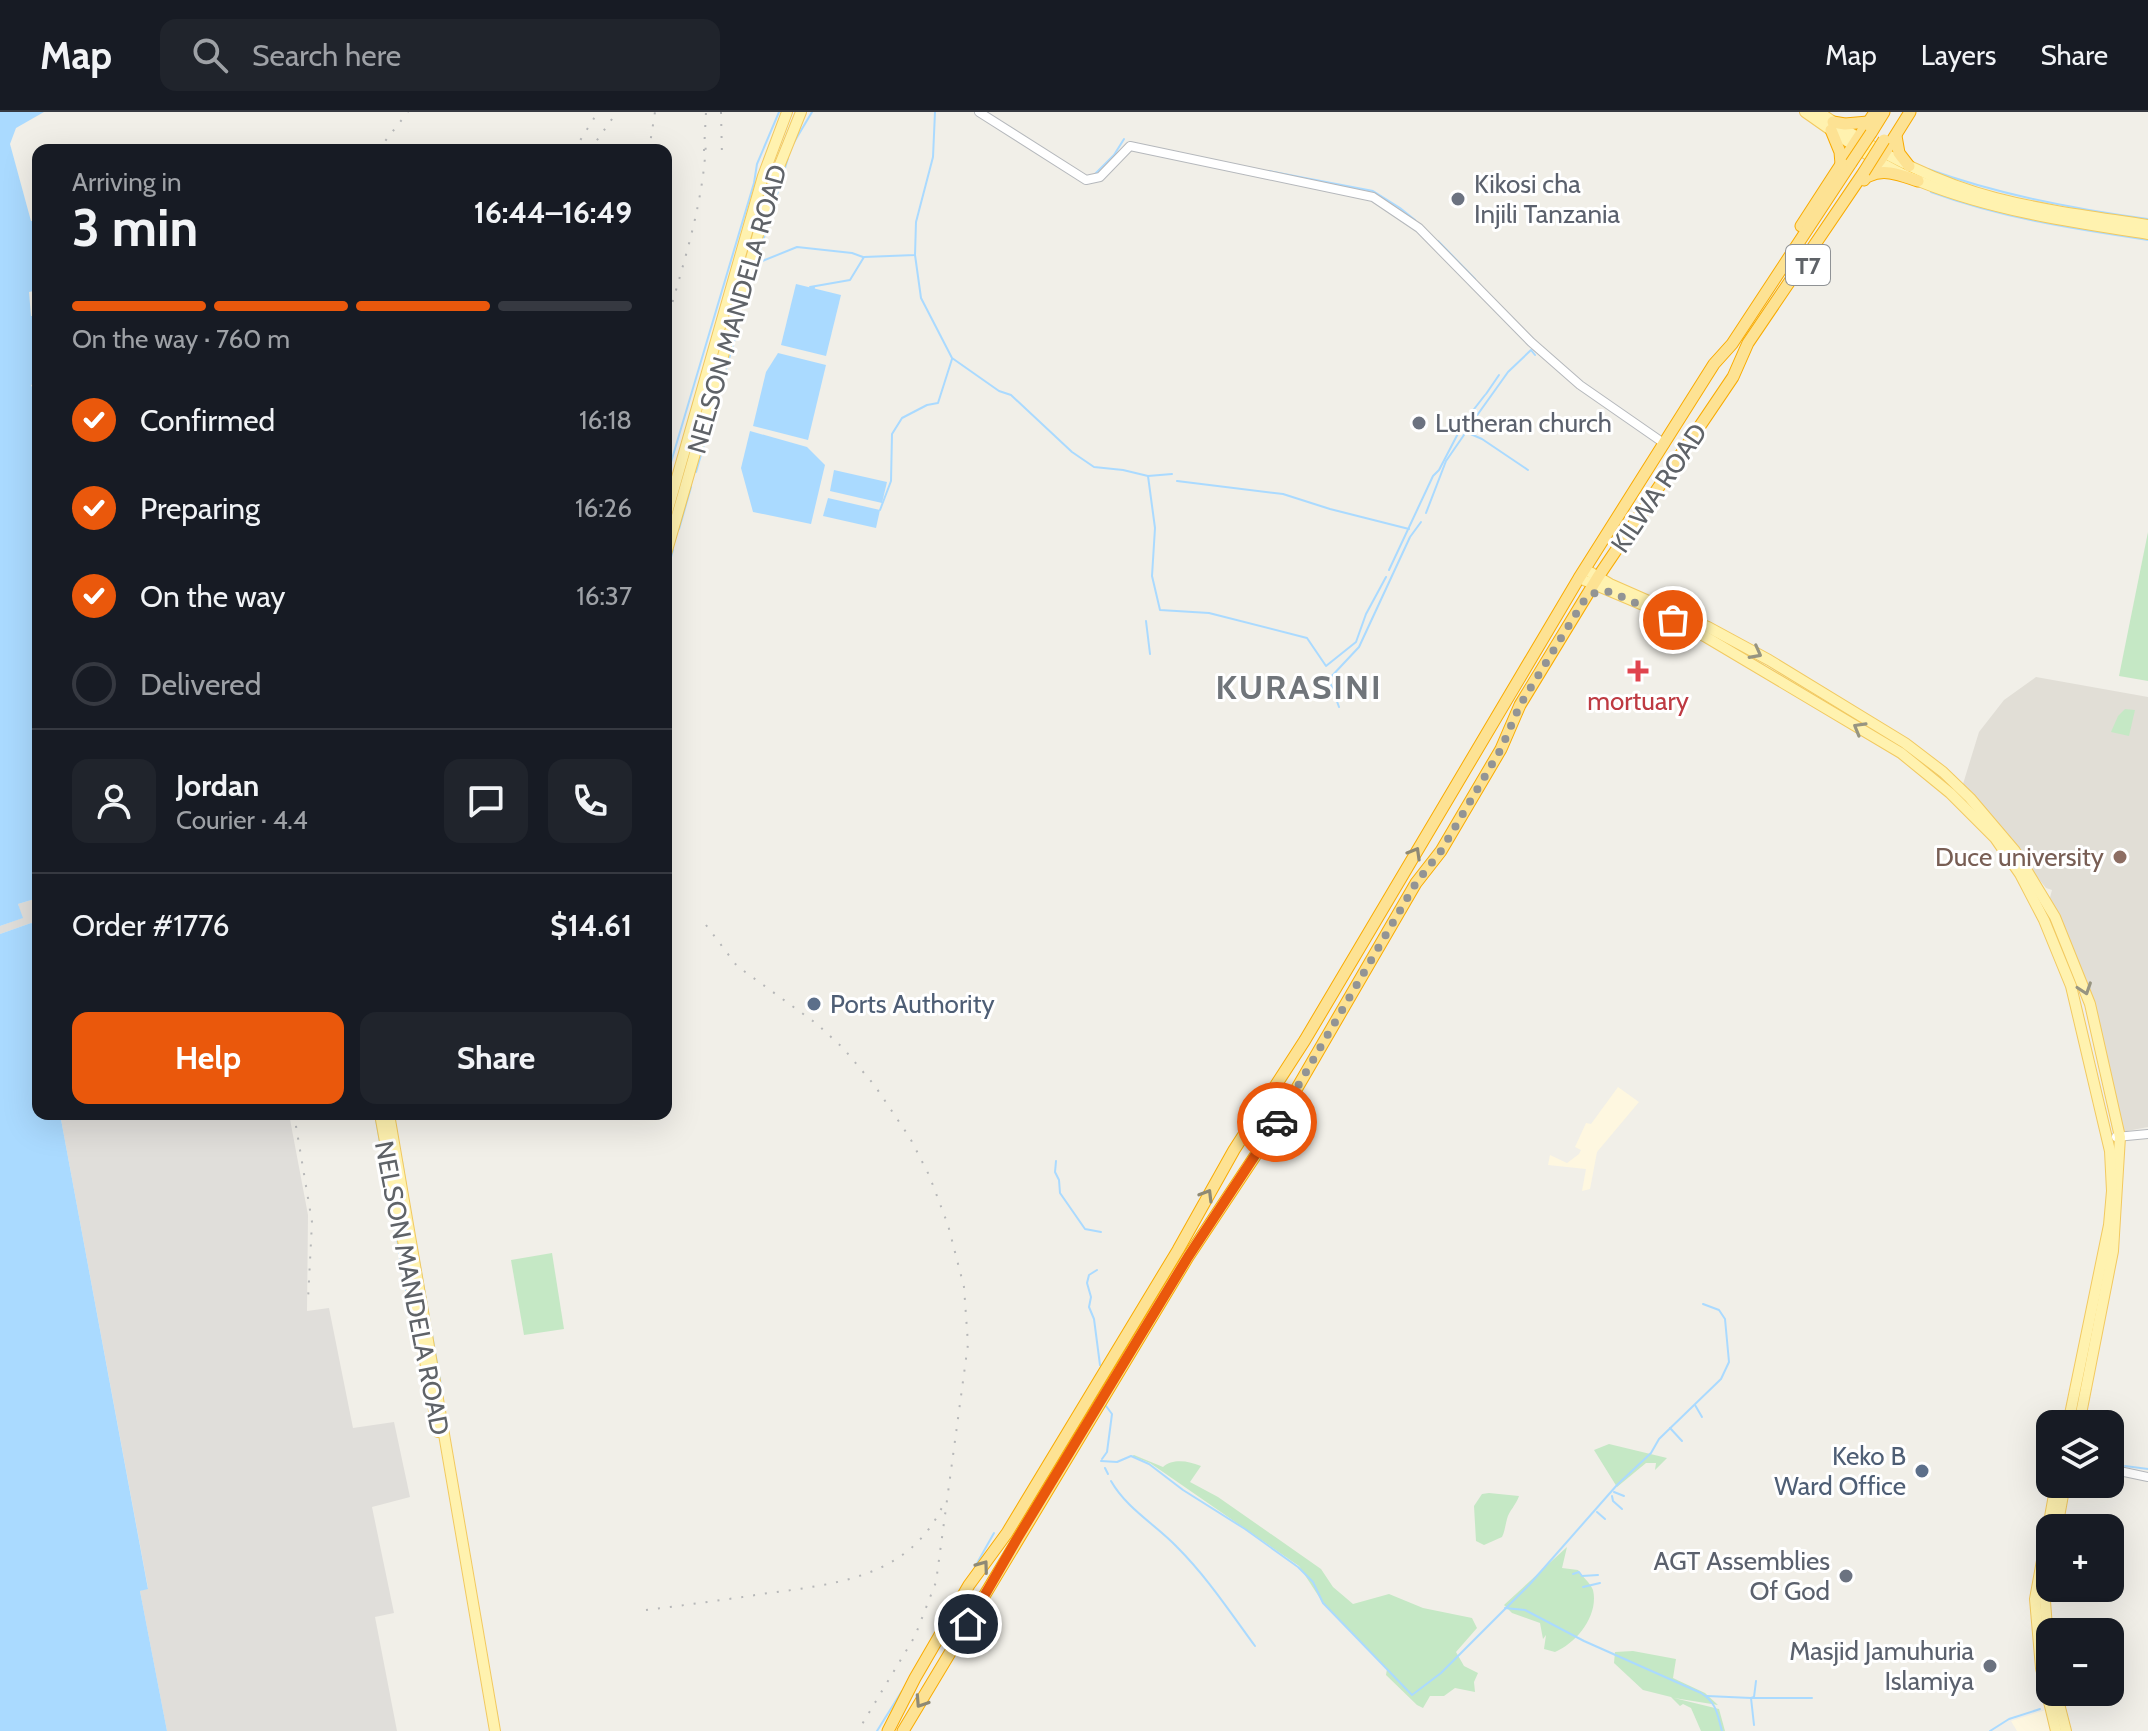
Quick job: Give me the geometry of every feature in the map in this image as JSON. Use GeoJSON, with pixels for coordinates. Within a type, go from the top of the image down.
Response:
{"type":"FeatureCollection","features":[{"type":"Feature","properties":{"kind":"highway","name":"KILWA ROAD"},"geometry":{"type":"LineString","coordinates":[[888,1731],[969,1585],[1014,1521],[1178,1250],[1226,1164],[1305,1040],[1582,573],[1714,364],[1732,344],[1871,122],[1884,112]]}},
{"type":"Feature","properties":{"kind":"highway","name":"KILWA ROAD"},"geometry":{"type":"LineString","coordinates":[[903,1731],[1188,1257],[1275,1126],[1416,883],[1441,851],[1501,749],[1520,705],[1599,576],[1733,377],[1748,343],[1890,138],[1902,112]]}},
{"type":"Feature","properties":{"kind":"highway","name":"T7"},"geometry":{"type":"LineString","coordinates":[[1863,176],[1882,157],[1890,138],[1910,112]]}},
{"type":"Feature","properties":{"kind":"highway"},"geometry":{"type":"LineString","coordinates":[[1846,164],[1832,126],[1871,122]]}},
{"type":"Feature","properties":{"kind":"highway","name":"T7"},"geometry":{"type":"LineString","coordinates":[[1846,164],[1856,142],[1871,122]]}},
{"type":"Feature","properties":{"kind":"highway"},"geometry":{"type":"LineString","coordinates":[[1890,138],[1909,166]]}},
{"type":"Feature","properties":{"kind":"highway"},"geometry":{"type":"LineString","coordinates":[[1863,176],[1878,172],[1918,181]]}},
{"type":"Feature","properties":{"kind":"main road","name":"NELSON MANDELA ROAD"},"geometry":{"type":"LineString","coordinates":[[672,495],[763,176],[787,112]]}},
{"type":"Feature","properties":{"kind":"main road","name":"NELSON MANDELA ROAD"},"geometry":{"type":"LineString","coordinates":[[672,533],[774,179],[801,112]]}},
{"type":"Feature","properties":{"kind":"main road"},"geometry":{"type":"LineString","coordinates":[[1805,112],[1918,181],[2004,209],[2148,234]]}},
{"type":"Feature","properties":{"kind":"main road"},"geometry":{"type":"LineString","coordinates":[[1819,112],[1832,126]]}},
{"type":"Feature","properties":{"kind":"main road"},"geometry":{"type":"LineString","coordinates":[[1882,157],[1993,198],[2148,225]]}},
{"type":"Feature","properties":{"kind":"main road"},"geometry":{"type":"LineString","coordinates":[[1582,573],[1605,574],[1610,588]]}},
{"type":"Feature","properties":{"kind":"main road"},"geometry":{"type":"LineString","coordinates":[[1599,576],[1610,588],[1706,637],[1901,753],[1950,793],[1995,838],[2020,874],[2060,957],[2078,1013],[2107,1137],[2112,1191],[2109,1225],[2071,1410]]}},
{"type":"Feature","properties":{"kind":"main road"},"geometry":{"type":"LineString","coordinates":[[1587,596],[1610,588],[1708,627],[1802,679],[1905,743],[1943,772],[1970,798],[2015,851],[2055,917],[2090,1004],[2120,1137],[2113,1251],[2082,1410]]}},
{"type":"Feature","properties":{"kind":"main road","name":"NELSON MANDELA ROAD"},"geometry":{"type":"LineString","coordinates":[[381,1120],[433,1414],[447,1461]]}},
{"type":"Feature","properties":{"kind":"main road","name":"NELSON MANDELA ROAD"},"geometry":{"type":"LineString","coordinates":[[390,1120],[495,1731]]}},
{"type":"Feature","properties":{"kind":"main road"},"geometry":{"type":"LineString","coordinates":[[2053,1498],[2035,1599],[2041,1668],[2056,1731]]}},
{"type":"Feature","properties":{"kind":"main road"},"geometry":{"type":"LineString","coordinates":[[2060,1706],[2066,1731]]}},
{"type":"Feature","properties":{"kind":"street"},"geometry":{"type":"LineString","coordinates":[[979,112],[1086,180],[1100,177],[1130,146],[1373,197],[1419,228],[1531,342],[1580,385],[1665,444]]}},
{"type":"Feature","properties":{"kind":"street"},"geometry":{"type":"LineString","coordinates":[[2107,1137],[2148,1134]]}},
{"type":"Feature","properties":{"kind":"street"},"geometry":{"type":"LineString","coordinates":[[2124,1472],[2148,1477]]}},
{"type":"Feature","properties":{"kind":"shaded area"},"geometry":{"type":"Polygon","coordinates":[[[2036,677],[2148,697],[2148,1127],[2122,1132],[2099,1029],[2049,901],[2052,890],[2046,888],[1963,784],[1979,732],[2004,700],[2036,677]]]}},
{"type":"Feature","properties":{"kind":"shaded area"},"geometry":{"type":"Polygon","coordinates":[[[32,900],[32,923],[0,934],[0,926],[22,918],[18,904],[32,900]]]}},
{"type":"Feature","properties":{"kind":"shaded area"},"geometry":{"type":"Polygon","coordinates":[[[1618,1087],[1639,1102],[1597,1152],[1590,1189],[1582,1191],[1586,1169],[1548,1165],[1550,1155],[1567,1163],[1579,1154],[1581,1150],[1575,1147],[1586,1123],[1591,1124],[1618,1087]]]}},
{"type":"Feature","properties":{"kind":"shaded area"},"geometry":{"type":"Polygon","coordinates":[[[61,1120],[290,1120],[308,1215],[307,1311],[329,1308],[353,1428],[394,1422],[410,1497],[372,1507],[394,1613],[375,1617],[397,1731],[167,1731],[140,1591],[148,1588],[61,1120]]]}},
{"type":"Feature","properties":{"kind":"shaded area"},"geometry":{"type":"Polygon","coordinates":[[[2049,1709],[2055,1731],[2017,1731],[2011,1721],[2049,1709]]]}},
{"type":"Feature","properties":{"kind":"green space"},"geometry":{"type":"Polygon","coordinates":[[[2148,532],[2148,681],[2119,676],[2148,532]]]}},
{"type":"Feature","properties":{"kind":"green space"},"geometry":{"type":"Polygon","coordinates":[[[2125,709],[2135,710],[2129,736],[2111,732],[2125,709]]]}},
{"type":"Feature","properties":{"kind":"green space"},"geometry":{"type":"Polygon","coordinates":[[[552,1253],[564,1329],[524,1335],[511,1260],[552,1253]]]}},
{"type":"Feature","properties":{"kind":"green space"},"geometry":{"type":"Polygon","coordinates":[[[1609,1444],[1667,1458],[1655,1470],[1656,1463],[1646,1463],[1617,1487],[1594,1450],[1609,1444]]]}},
{"type":"Feature","properties":{"kind":"green space"},"geometry":{"type":"Polygon","coordinates":[[[1134,1455],[1163,1467],[1181,1461],[1201,1466],[1190,1482],[1218,1497],[1321,1569],[1333,1587],[1353,1604],[1389,1594],[1423,1608],[1472,1618],[1477,1628],[1456,1652],[1464,1666],[1478,1673],[1474,1682],[1475,1692],[1455,1688],[1444,1696],[1430,1696],[1423,1708],[1417,1705],[1386,1675],[1387,1669],[1323,1603],[1299,1566],[1134,1455]]]}},
{"type":"Feature","properties":{"kind":"green space"},"geometry":{"type":"Polygon","coordinates":[[[1482,1494],[1519,1496],[1508,1516],[1502,1537],[1484,1545],[1476,1541],[1474,1506],[1482,1494]]]}},
{"type":"Feature","properties":{"kind":"green space"},"geometry":{"type":"Polygon","coordinates":[[[1567,1547],[1562,1568],[1578,1570],[1592,1588],[1593,1609],[1578,1635],[1555,1652],[1544,1649],[1546,1635],[1543,1639],[1540,1623],[1512,1613],[1504,1605],[1567,1547]]]}},
{"type":"Feature","properties":{"kind":"green space"},"geometry":{"type":"Polygon","coordinates":[[[1633,1651],[1676,1659],[1673,1678],[1705,1693],[1718,1705],[1674,1698],[1719,1709],[1725,1731],[1701,1731],[1691,1708],[1683,1704],[1680,1706],[1671,1697],[1643,1690],[1614,1663],[1615,1652],[1633,1651]]]}},
{"type":"Feature","properties":{"kind":"water"},"geometry":{"type":"Polygon","coordinates":[[[0,112],[44,112],[16,128],[10,144],[32,221],[32,291],[29,292],[32,316],[32,900],[18,904],[23,918],[0,926],[0,112]]]}},
{"type":"Feature","properties":{"kind":"water"},"geometry":{"type":"Polygon","coordinates":[[[796,284],[841,295],[826,356],[781,345],[796,284]]]}},
{"type":"Feature","properties":{"kind":"water"},"geometry":{"type":"Polygon","coordinates":[[[778,353],[826,365],[808,440],[753,426],[766,372],[778,353]]]}},
{"type":"Feature","properties":{"kind":"water"},"geometry":{"type":"Polygon","coordinates":[[[750,431],[807,447],[825,465],[811,524],[753,512],[741,468],[750,431]]]}},
{"type":"Feature","properties":{"kind":"water"},"geometry":{"type":"Polygon","coordinates":[[[834,470],[887,482],[882,503],[830,491],[834,470]]]}},
{"type":"Feature","properties":{"kind":"water"},"geometry":{"type":"Polygon","coordinates":[[[828,498],[880,510],[876,528],[823,516],[828,498]]]}},
{"type":"Feature","properties":{"kind":"water"},"geometry":{"type":"Polygon","coordinates":[[[32,923],[32,1120],[61,1120],[148,1589],[140,1591],[167,1731],[0,1731],[0,934],[32,923]]]}},
{"type":"Feature","properties":{"kind":"waterway"},"geometry":{"type":"LineString","coordinates":[[672,459],[757,164],[779,112]]}},
{"type":"Feature","properties":{"kind":"waterway"},"geometry":{"type":"LineString","coordinates":[[793,144],[812,112]]}},
{"type":"Feature","properties":{"kind":"waterway"},"geometry":{"type":"LineString","coordinates":[[814,288],[810,287],[850,280],[864,257],[915,255],[916,222],[933,157],[935,112]]}},
{"type":"Feature","properties":{"kind":"waterway"},"geometry":{"type":"LineString","coordinates":[[1094,175],[1114,155],[1124,139]]}},
{"type":"Feature","properties":{"kind":"waterway"},"geometry":{"type":"LineString","coordinates":[[756,264],[788,158]]}},
{"type":"Feature","properties":{"kind":"waterway"},"geometry":{"type":"LineString","coordinates":[[1928,169],[2036,200],[2148,219]]}},
{"type":"Feature","properties":{"kind":"waterway"},"geometry":{"type":"LineString","coordinates":[[1269,171],[1373,191],[1415,220]]}},
{"type":"Feature","properties":{"kind":"waterway"},"geometry":{"type":"LineString","coordinates":[[1931,192],[2011,216],[2148,240]]}},
{"type":"Feature","properties":{"kind":"waterway"},"geometry":{"type":"LineString","coordinates":[[1438,241],[1475,279]]}},
{"type":"Feature","properties":{"kind":"waterway"},"geometry":{"type":"LineString","coordinates":[[760,262],[797,247],[863,257]]}},
{"type":"Feature","properties":{"kind":"waterway"},"geometry":{"type":"LineString","coordinates":[[915,255],[921,298],[952,358],[999,391],[1011,395],[1072,452],[1094,467],[1148,476],[1172,474]]}},
{"type":"Feature","properties":{"kind":"waterway"},"geometry":{"type":"LineString","coordinates":[[744,306],[752,279]]}},
{"type":"Feature","properties":{"kind":"waterway"},"geometry":{"type":"LineString","coordinates":[[696,472],[740,321]]}},
{"type":"Feature","properties":{"kind":"waterway"},"geometry":{"type":"LineString","coordinates":[[1473,421],[1508,372],[1531,350],[1535,355]]}},
{"type":"Feature","properties":{"kind":"waterway"},"geometry":{"type":"LineString","coordinates":[[880,510],[891,481],[892,434],[902,418],[938,403],[952,359]]}},
{"type":"Feature","properties":{"kind":"waterway"},"geometry":{"type":"LineString","coordinates":[[1486,394],[1499,375]]}},
{"type":"Feature","properties":{"kind":"waterway"},"geometry":{"type":"LineString","coordinates":[[1389,570],[1433,476],[1464,422],[1485,395]]}},
{"type":"Feature","properties":{"kind":"waterway"},"geometry":{"type":"LineString","coordinates":[[1426,513],[1446,461],[1466,432],[1528,470]]}},
{"type":"Feature","properties":{"kind":"waterway"},"geometry":{"type":"LineString","coordinates":[[1148,476],[1155,528],[1152,576],[1160,610],[1209,613],[1307,638],[1326,666],[1356,642],[1366,614],[1386,577]]}},
{"type":"Feature","properties":{"kind":"waterway"},"geometry":{"type":"LineString","coordinates":[[1177,481],[1283,494],[1409,529]]}},
{"type":"Feature","properties":{"kind":"waterway"},"geometry":{"type":"LineString","coordinates":[[679,529],[691,487]]}},
{"type":"Feature","properties":{"kind":"waterway"},"geometry":{"type":"LineString","coordinates":[[1339,707],[1329,679],[1359,647],[1410,537],[1421,522]]}},
{"type":"Feature","properties":{"kind":"waterway"},"geometry":{"type":"LineString","coordinates":[[1146,621],[1150,654]]}},
{"type":"Feature","properties":{"kind":"waterway"},"geometry":{"type":"LineString","coordinates":[[376,1120],[416,1346]]}},
{"type":"Feature","properties":{"kind":"waterway"},"geometry":{"type":"LineString","coordinates":[[402,1161],[406,1187]]}},
{"type":"Feature","properties":{"kind":"waterway"},"geometry":{"type":"LineString","coordinates":[[1056,1161],[1060,1193],[1085,1229],[1101,1232]]}},
{"type":"Feature","properties":{"kind":"waterway"},"geometry":{"type":"LineString","coordinates":[[416,1244],[442,1391]]}},
{"type":"Feature","properties":{"kind":"waterway"},"geometry":{"type":"LineString","coordinates":[[1097,1270],[1089,1275],[1087,1283],[1100,1365]]}},
{"type":"Feature","properties":{"kind":"waterway"},"geometry":{"type":"LineString","coordinates":[[1101,1461],[1117,1462],[1131,1456],[1149,1464],[1298,1567],[1313,1582],[1323,1603],[1412,1695],[1441,1673],[1529,1585],[1617,1485],[1651,1453],[1659,1439],[1721,1379],[1729,1362],[1725,1319],[1719,1310],[1703,1304]]}},
{"type":"Feature","properties":{"kind":"waterway"},"geometry":{"type":"LineString","coordinates":[[1695,1405],[1702,1417]]}},
{"type":"Feature","properties":{"kind":"waterway"},"geometry":{"type":"LineString","coordinates":[[1102,1459],[1107,1452],[1112,1414],[1106,1406]]}},
{"type":"Feature","properties":{"kind":"waterway"},"geometry":{"type":"LineString","coordinates":[[1670,1428],[1682,1441]]}},
{"type":"Feature","properties":{"kind":"waterway"},"geometry":{"type":"LineString","coordinates":[[2125,1466],[2148,1469]]}},
{"type":"Feature","properties":{"kind":"waterway"},"geometry":{"type":"LineString","coordinates":[[1105,1468],[1108,1474]]}},
{"type":"Feature","properties":{"kind":"waterway"},"geometry":{"type":"LineString","coordinates":[[1111,1481],[1125,1500],[1198,1570],[1255,1646]]}},
{"type":"Feature","properties":{"kind":"waterway"},"geometry":{"type":"LineString","coordinates":[[1614,1492],[1624,1496]]}},
{"type":"Feature","properties":{"kind":"waterway"},"geometry":{"type":"LineString","coordinates":[[1612,1496],[1622,1509]]}},
{"type":"Feature","properties":{"kind":"waterway"},"geometry":{"type":"LineString","coordinates":[[1597,1512],[1605,1519]]}},
{"type":"Feature","properties":{"kind":"waterway"},"geometry":{"type":"LineString","coordinates":[[976,1565],[994,1533]]}},
{"type":"Feature","properties":{"kind":"waterway"},"geometry":{"type":"LineString","coordinates":[[1573,1574],[1598,1575]]}},
{"type":"Feature","properties":{"kind":"waterway"},"geometry":{"type":"LineString","coordinates":[[1583,1587],[1600,1583]]}},
{"type":"Feature","properties":{"kind":"waterway"},"geometry":{"type":"LineString","coordinates":[[1505,1608],[1525,1610],[1584,1641],[1701,1693],[1714,1706],[1722,1731]]}},
{"type":"Feature","properties":{"kind":"waterway"},"geometry":{"type":"LineString","coordinates":[[1707,1696],[1751,1698],[1754,1697],[1756,1681]]}},
{"type":"Feature","properties":{"kind":"waterway"},"geometry":{"type":"LineString","coordinates":[[877,1731],[902,1691]]}},
{"type":"Feature","properties":{"kind":"waterway"},"geometry":{"type":"LineString","coordinates":[[1754,1725],[1751,1698],[1812,1698]]}},
{"type":"Feature","properties":{"kind":"waterway"},"geometry":{"type":"LineString","coordinates":[[496,1709],[498,1722]]}},
{"type":"Feature","properties":{"kind":"waterway"},"geometry":{"type":"LineString","coordinates":[[1990,1731],[2009,1719],[2040,1709]]}},
{"type":"Feature","properties":{"kind":"railway"},"geometry":{"type":"LineString","coordinates":[[383,144],[408,112]]}},
{"type":"Feature","properties":{"kind":"railway"},"geometry":{"type":"LineString","coordinates":[[578,144],[598,112]]}},
{"type":"Feature","properties":{"kind":"railway"},"geometry":{"type":"LineString","coordinates":[[594,144],[617,112]]}},
{"type":"Feature","properties":{"kind":"railway"},"geometry":{"type":"LineString","coordinates":[[650,144],[655,112]]}},
{"type":"Feature","properties":{"kind":"railway"},"geometry":{"type":"LineString","coordinates":[[704,151],[706,112]]}},
{"type":"Feature","properties":{"kind":"railway"},"geometry":{"type":"LineString","coordinates":[[721,112],[722,156]]}},
{"type":"Feature","properties":{"kind":"railway"},"geometry":{"type":"LineString","coordinates":[[672,304],[697,210],[706,140]]}},
{"type":"Feature","properties":{"kind":"railway"},"geometry":{"type":"LineString","coordinates":[[706,925],[737,966],[817,1024],[843,1048],[875,1086],[910,1138],[929,1175],[948,1225],[964,1287],[968,1344],[936,1582],[915,1636],[858,1731]]}},
{"type":"Feature","properties":{"kind":"railway"},"geometry":{"type":"LineString","coordinates":[[295,1120],[312,1222],[308,1300]]}},
{"type":"Feature","properties":{"kind":"railway"},"geometry":{"type":"LineString","coordinates":[[646,1610],[816,1586],[867,1573],[890,1563],[911,1548],[929,1528],[944,1503]]}},
{"type":"Feature","properties":{"kind":"way so far"},"geometry":{"type":"LineString","coordinates":[[1277,1122],[1416,883],[1441,851],[1501,749],[1520,705],[1587,596],[1601,591],[1611,592],[1673,620]]}},
{"type":"Feature","properties":{"kind":"place","name":"Kikosi cha Injili Tanzania"},"geometry":{"type":"Point","coordinates":[1458,199]}},
{"type":"Feature","properties":{"kind":"place","name":"Lutheran church"},"geometry":{"type":"Point","coordinates":[1419,423]}},
{"type":"Feature","properties":{"kind":"place","name":"mortuary"},"geometry":{"type":"Point","coordinates":[1638,671]}},
{"type":"Feature","properties":{"kind":"place","name":"Duce university"},"geometry":{"type":"Point","coordinates":[2120,857]}},
{"type":"Feature","properties":{"kind":"place","name":"Ports Authority"},"geometry":{"type":"Point","coordinates":[814,1004]}},
{"type":"Feature","properties":{"kind":"place","name":"Keko B Ward Office"},"geometry":{"type":"Point","coordinates":[1922,1471]}},
{"type":"Feature","properties":{"kind":"place","name":"AGT Assemblies Of God"},"geometry":{"type":"Point","coordinates":[1846,1576]}},
{"type":"Feature","properties":{"kind":"place","name":"Masjid Jamuhuria Islamiya"},"geometry":{"type":"Point","coordinates":[1990,1666]}},
{"type":"Feature","properties":{"kind":"district","name":"KURASINI"},"geometry":{"type":"Point","coordinates":[1299,687]}},
{"type":"Feature","properties":{"kind":"route"},"geometry":{"type":"LineString","coordinates":[[968,1624],[1188,1257],[1277,1122]]}}]}
